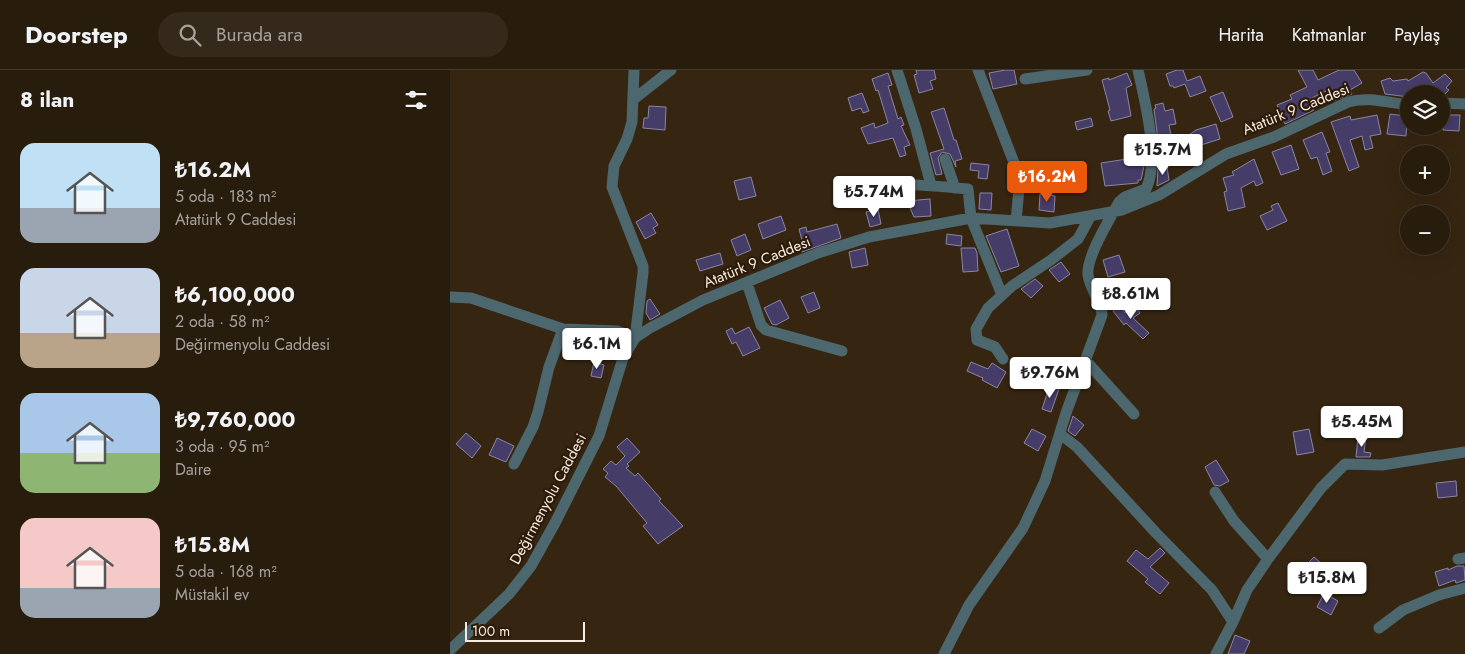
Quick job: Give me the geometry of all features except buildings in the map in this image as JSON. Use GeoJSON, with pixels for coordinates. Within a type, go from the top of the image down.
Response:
{"type":"FeatureCollection","features":[{"type":"Feature","properties":{"kind":"street"},"geometry":{"type":"LineString","coordinates":[[450,297],[471,298],[563,329],[617,331],[635,338],[643,266],[612,188],[614,166],[630,132],[634,99],[634,70]]}},
{"type":"Feature","properties":{"kind":"street"},"geometry":{"type":"LineString","coordinates":[[634,99],[670,70]]}},
{"type":"Feature","properties":{"kind":"street"},"geometry":{"type":"LineString","coordinates":[[897,70],[931,185]]}},
{"type":"Feature","properties":{"kind":"street"},"geometry":{"type":"LineString","coordinates":[[978,70],[1020,178],[1016,221]]}},
{"type":"Feature","properties":{"kind":"street"},"geometry":{"type":"LineString","coordinates":[[1025,78],[1086,70]]}},
{"type":"Feature","properties":{"kind":"street"},"geometry":{"type":"LineString","coordinates":[[944,654],[970,605],[1023,528],[1045,481],[1066,414],[1102,315],[1102,308],[1096,299],[1088,275],[1089,264],[1095,248],[1119,202],[1125,197],[1146,189],[1150,181],[1153,160],[1138,70]]}},
{"type":"Feature","properties":{"kind":"street","name":"Atatürk 9 Caddesi"},"geometry":{"type":"LineString","coordinates":[[635,338],[684,309],[818,253],[850,242],[896,231],[970,218],[1050,223],[1114,212],[1159,195],[1226,154],[1274,137],[1348,102],[1370,100],[1400,104]]}},
{"type":"Feature","properties":{"kind":"street"},"geometry":{"type":"LineString","coordinates":[[1450,104],[1465,104]]}},
{"type":"Feature","properties":{"kind":"street"},"geometry":{"type":"LineString","coordinates":[[945,159],[955,188]]}},
{"type":"Feature","properties":{"kind":"street"},"geometry":{"type":"LineString","coordinates":[[840,188],[862,185],[931,185],[968,189],[970,218],[1002,295]]}},
{"type":"Feature","properties":{"kind":"street"},"geometry":{"type":"LineString","coordinates":[[1003,359],[995,347],[977,340],[976,329],[988,308],[1012,286],[1078,239],[1090,217]]}},
{"type":"Feature","properties":{"kind":"street"},"geometry":{"type":"LineString","coordinates":[[747,283],[761,324],[766,330],[842,351]]}},
{"type":"Feature","properties":{"kind":"street"},"geometry":{"type":"LineString","coordinates":[[514,464],[533,428],[549,367],[563,329]]}},
{"type":"Feature","properties":{"kind":"street","name":"Değirmenyolu Caddesi"},"geometry":{"type":"LineString","coordinates":[[450,650],[509,594],[521,580],[540,551],[599,436],[622,358],[635,338]]}},
{"type":"Feature","properties":{"kind":"street"},"geometry":{"type":"LineString","coordinates":[[1086,362],[1134,414]]}},
{"type":"Feature","properties":{"kind":"street"},"geometry":{"type":"LineString","coordinates":[[1060,434],[1077,447],[1156,533],[1212,590],[1234,622]]}},
{"type":"Feature","properties":{"kind":"street"},"geometry":{"type":"LineString","coordinates":[[1216,654],[1234,622],[1247,590],[1268,559],[1321,488],[1345,464],[1382,465],[1465,452]]}},
{"type":"Feature","properties":{"kind":"street"},"geometry":{"type":"LineString","coordinates":[[1215,492],[1234,521],[1268,559]]}},
{"type":"Feature","properties":{"kind":"street"},"geometry":{"type":"LineString","coordinates":[[1379,628],[1403,610],[1438,595],[1465,588]]}}]}
